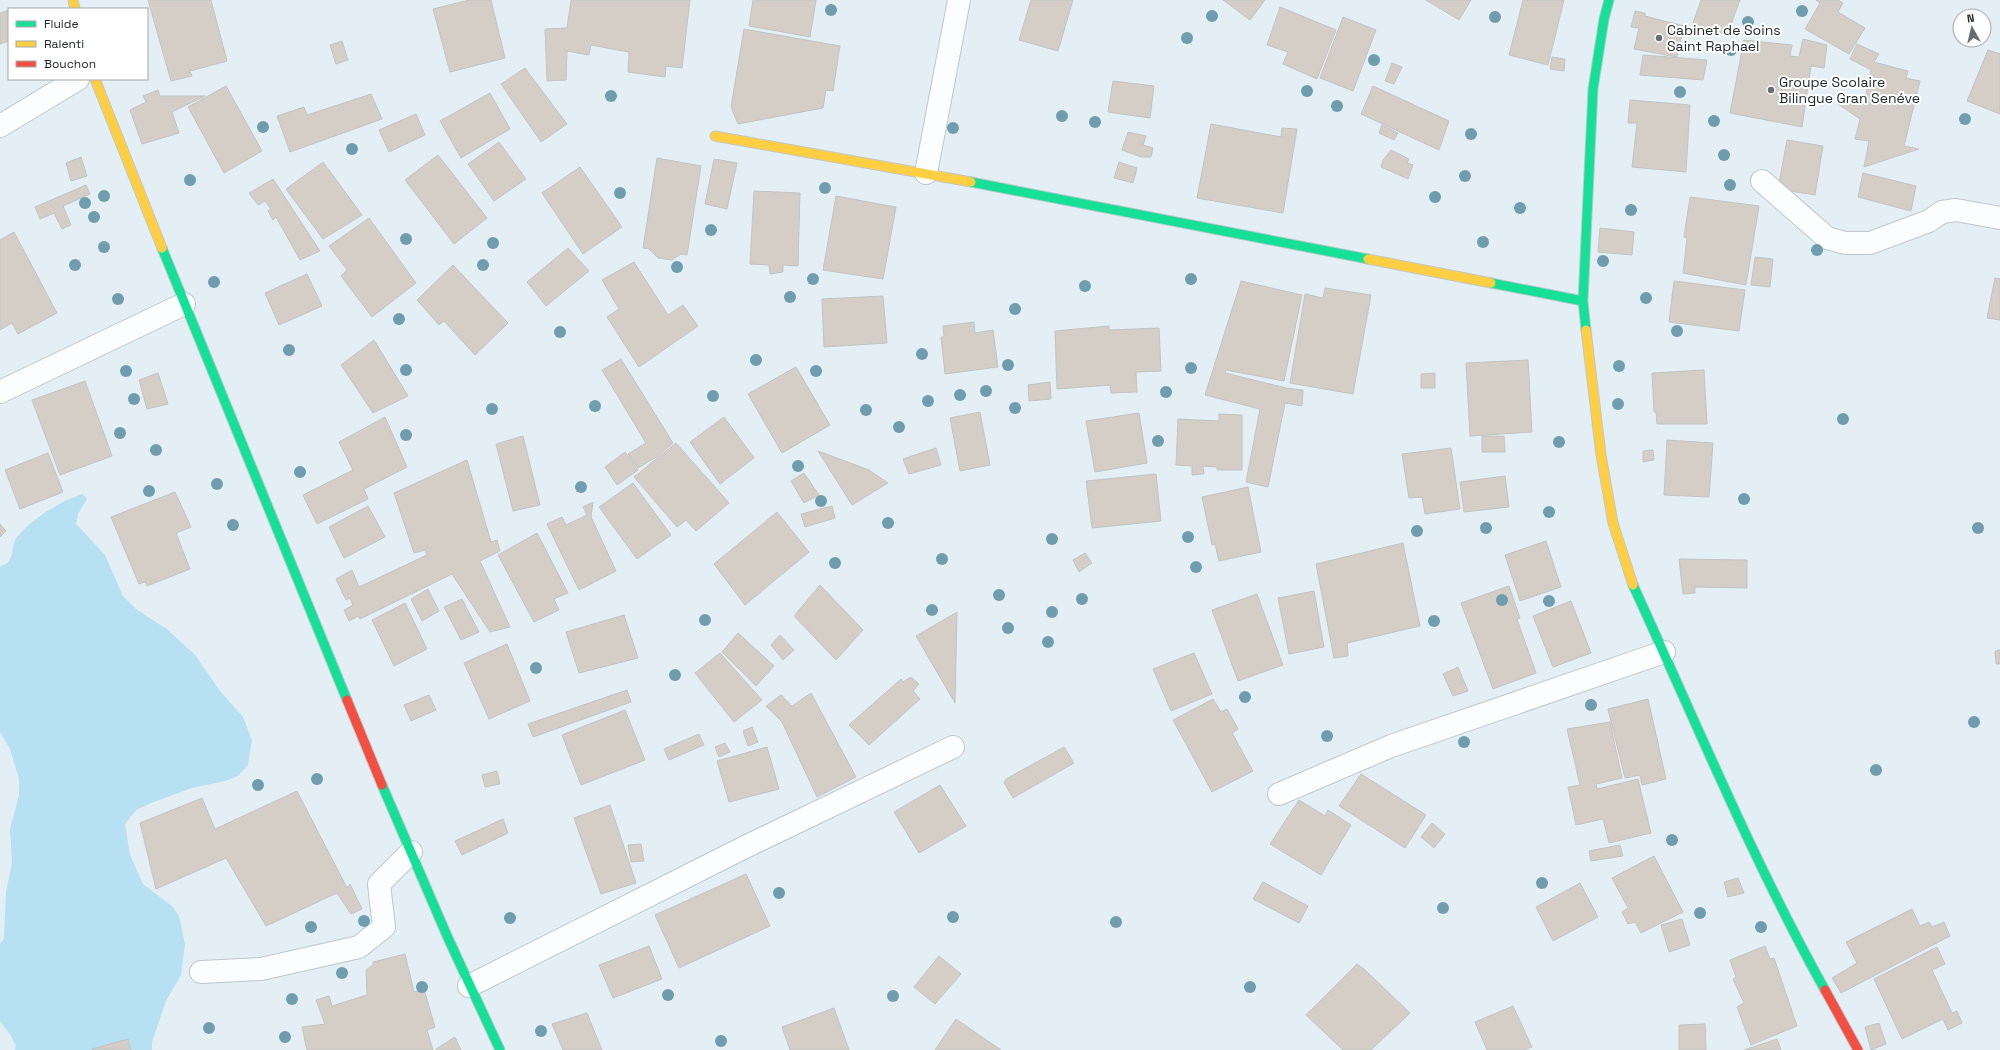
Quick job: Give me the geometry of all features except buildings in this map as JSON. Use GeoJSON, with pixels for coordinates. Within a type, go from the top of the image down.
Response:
{"type":"FeatureCollection","features":[{"type":"Feature","properties":{"kind":"street"},"geometry":{"type":"LineString","coordinates":[[926,173],[959,0]]}},
{"type":"Feature","properties":{"kind":"street"},"geometry":{"type":"LineString","coordinates":[[1609,0],[1604,19],[1593,89],[1583,301],[1601,455],[1612,523],[1632,582],[1765,874],[1804,953],[1858,1050]]}},
{"type":"Feature","properties":{"kind":"street"},"geometry":{"type":"LineString","coordinates":[[0,126],[76,80]]}},
{"type":"Feature","properties":{"kind":"street"},"geometry":{"type":"LineString","coordinates":[[95,80],[184,304],[359,732],[469,986],[500,1050]]}},
{"type":"Feature","properties":{"kind":"street"},"geometry":{"type":"LineString","coordinates":[[715,136],[926,173],[1583,301]]}},
{"type":"Feature","properties":{"kind":"street"},"geometry":{"type":"LineString","coordinates":[[1762,181],[1827,238],[1845,243],[1870,243],[1929,221],[1942,212],[1956,210],[2000,218]]}},
{"type":"Feature","properties":{"kind":"street"},"geometry":{"type":"LineString","coordinates":[[0,392],[184,304]]}},
{"type":"Feature","properties":{"kind":"street"},"geometry":{"type":"LineString","coordinates":[[1280,794],[1391,746],[1664,652]]}},
{"type":"Feature","properties":{"kind":"street"},"geometry":{"type":"LineString","coordinates":[[469,986],[743,848],[953,747]]}},
{"type":"Feature","properties":{"kind":"street"},"geometry":{"type":"LineString","coordinates":[[201,972],[261,969],[359,947],[384,927],[380,884],[411,852]]}},
{"type":"Feature","properties":{"kind":"shaded area"},"geometry":{"type":"Polygon","coordinates":[[[82,494],[87,499],[78,514],[76,524],[105,555],[123,596],[136,609],[168,630],[195,655],[220,691],[243,717],[252,740],[248,765],[238,776],[225,781],[192,788],[151,803],[136,810],[125,824],[130,855],[143,884],[173,907],[179,916],[185,944],[181,975],[166,1001],[152,1042],[152,1050],[15,1050],[16,1046],[11,1036],[0,1021],[0,944],[4,938],[6,892],[12,862],[10,829],[19,795],[19,779],[10,749],[0,732],[0,566],[9,562],[13,545],[23,530],[47,511],[64,501],[82,494]]]}},
{"type":"Feature","properties":{"kind":"traffic: fast"},"geometry":{"type":"LineString","coordinates":[[1586,330],[1583,301],[1593,89],[1604,19],[1609,0]]}},
{"type":"Feature","properties":{"kind":"traffic: fast"},"geometry":{"type":"LineString","coordinates":[[971,182],[1368,259]]}},
{"type":"Feature","properties":{"kind":"traffic: fast"},"geometry":{"type":"LineString","coordinates":[[162,248],[347,700]]}},
{"type":"Feature","properties":{"kind":"traffic: fast"},"geometry":{"type":"LineString","coordinates":[[1491,283],[1583,301]]}},
{"type":"Feature","properties":{"kind":"traffic: fast"},"geometry":{"type":"LineString","coordinates":[[1633,585],[1749,841],[1773,891],[1825,990]]}},
{"type":"Feature","properties":{"kind":"traffic: fast"},"geometry":{"type":"LineString","coordinates":[[382,785],[448,938],[500,1050]]}},
{"type":"Feature","properties":{"kind":"traffic: slow"},"geometry":{"type":"LineString","coordinates":[[73,0],[75,8]]}},
{"type":"Feature","properties":{"kind":"traffic: slow"},"geometry":{"type":"LineString","coordinates":[[95,80],[162,248]]}},
{"type":"Feature","properties":{"kind":"traffic: slow"},"geometry":{"type":"LineString","coordinates":[[715,136],[971,182]]}},
{"type":"Feature","properties":{"kind":"traffic: slow"},"geometry":{"type":"LineString","coordinates":[[1368,259],[1491,283]]}},
{"type":"Feature","properties":{"kind":"traffic: slow"},"geometry":{"type":"LineString","coordinates":[[1586,330],[1601,455],[1613,523],[1633,585]]}},
{"type":"Feature","properties":{"kind":"traffic: jam"},"geometry":{"type":"LineString","coordinates":[[347,700],[382,785]]}},
{"type":"Feature","properties":{"kind":"traffic: jam"},"geometry":{"type":"LineString","coordinates":[[1825,990],[1858,1050]]}},
{"type":"Feature","properties":{"kind":"place","name":"Cabinet de Soins Saint Raphael"},"geometry":{"type":"Point","coordinates":[1659,38]}},
{"type":"Feature","properties":{"kind":"place","name":"Groupe Scolaire Bilingue Gran Senéve"},"geometry":{"type":"Point","coordinates":[1771,90]}}]}
